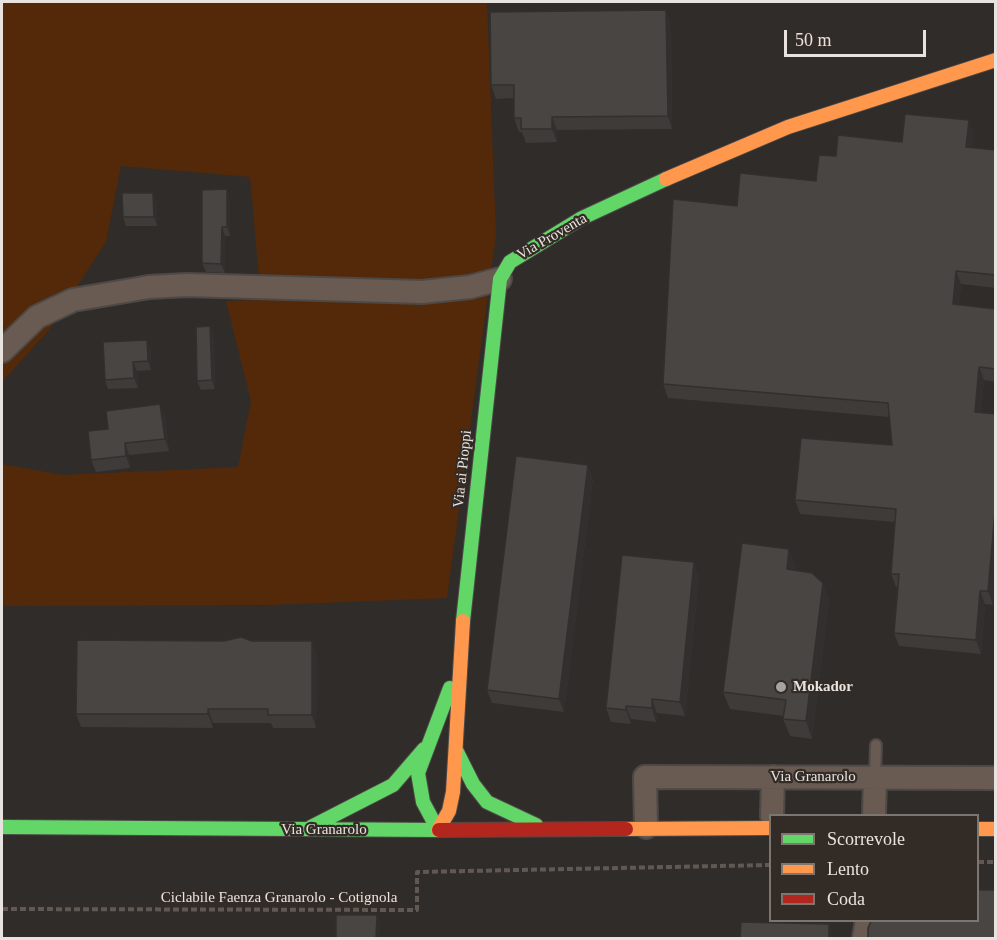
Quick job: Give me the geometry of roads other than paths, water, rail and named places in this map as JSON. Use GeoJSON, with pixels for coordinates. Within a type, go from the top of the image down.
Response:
{"type":"FeatureCollection","features":[{"type":"Feature","properties":{"kind":"street","name":"Via Proventa"},"geometry":{"type":"LineString","coordinates":[[500,279],[510,262],[534,245],[582,218],[661,180],[788,127],[996,60]]}},
{"type":"Feature","properties":{"kind":"street"},"geometry":{"type":"LineString","coordinates":[[2,351],[37,317],[72,300],[149,287],[187,285],[422,292],[470,287],[500,279]]}},
{"type":"Feature","properties":{"kind":"street","name":"Via ai Pioppi"},"geometry":{"type":"LineString","coordinates":[[459,663],[418,774],[419,785],[429,815],[438,830],[449,811],[457,752],[459,663],[500,279]]}},
{"type":"Feature","properties":{"kind":"street","name":"Via ai Pioppi"},"geometry":{"type":"LineString","coordinates":[[305,830],[393,785],[430,742]]}},
{"type":"Feature","properties":{"kind":"street","name":"Via ai Pioppi"},"geometry":{"type":"LineString","coordinates":[[457,752],[473,784],[487,802],[547,830]]}},
{"type":"Feature","properties":{"kind":"street","name":"Via Granarolo"},"geometry":{"type":"LineString","coordinates":[[646,827],[645,777],[996,778]]}},
{"type":"Feature","properties":{"kind":"street"},"geometry":{"type":"LineString","coordinates":[[772,814],[773,777]]}},
{"type":"Feature","properties":{"kind":"street"},"geometry":{"type":"LineString","coordinates":[[874,814],[875,778]]}},
{"type":"Feature","properties":{"kind":"street","name":"Via Granarolo"},"geometry":{"type":"LineString","coordinates":[[2,827],[305,830],[769,828]]}},
{"type":"Feature","properties":{"kind":"street"},"geometry":{"type":"LineString","coordinates":[[979,829],[996,829]]}},
{"type":"Feature","properties":{"kind":"street"},"geometry":{"type":"LineString","coordinates":[[864,939],[867,922]]}},
{"type":"Feature","properties":{"kind":"lane"},"geometry":{"type":"LineString","coordinates":[[875,778],[876,745]]}},
{"type":"Feature","properties":{"kind":"place","name":"Mokador"},"geometry":{"type":"Point","coordinates":[781,687]}}]}
